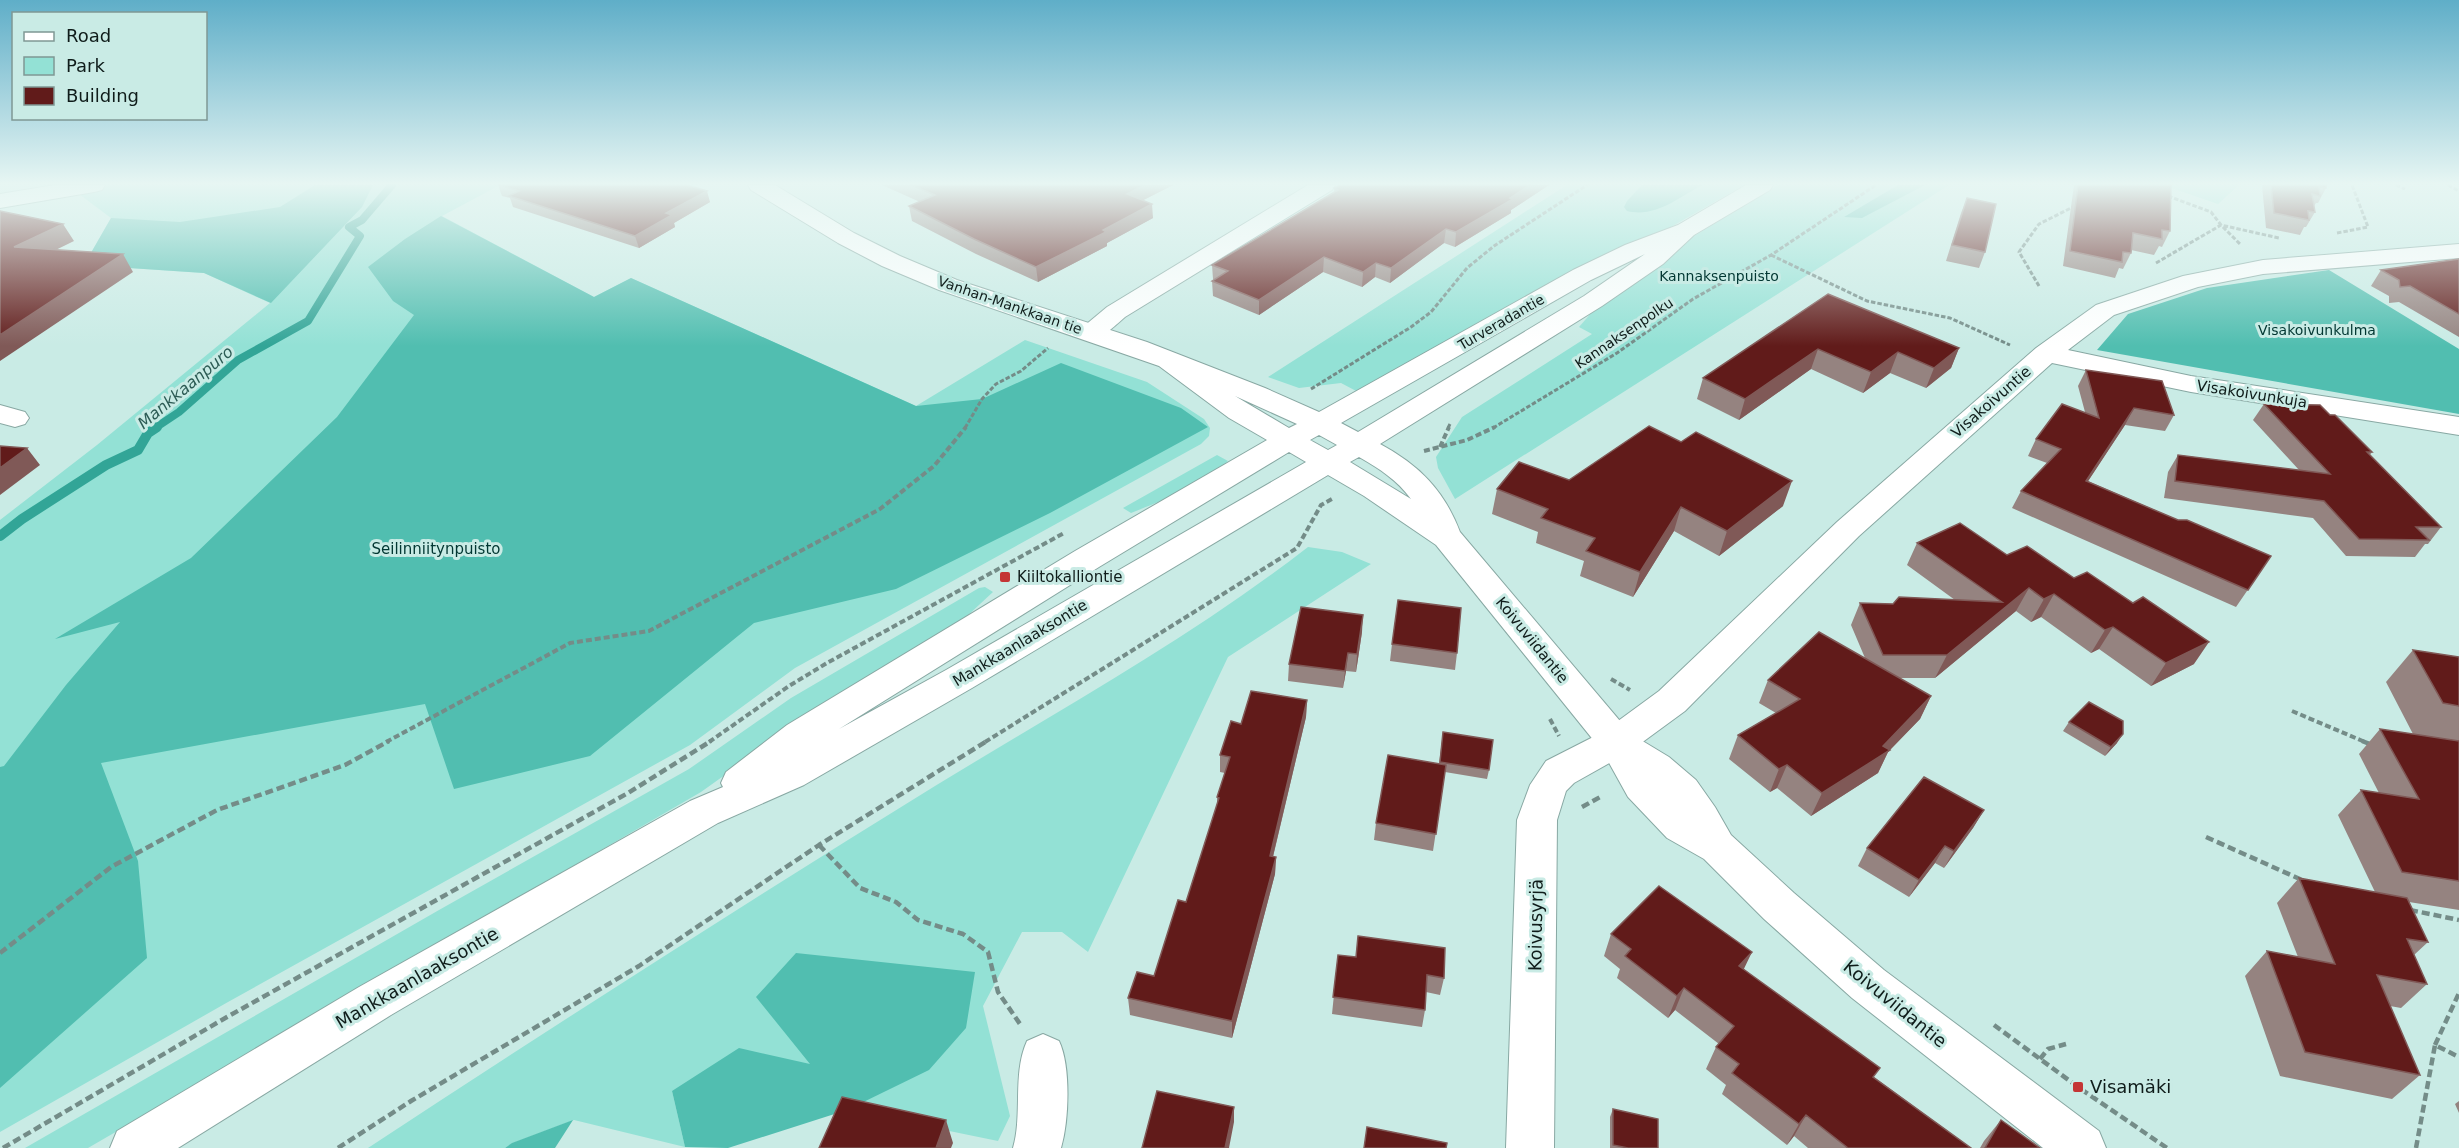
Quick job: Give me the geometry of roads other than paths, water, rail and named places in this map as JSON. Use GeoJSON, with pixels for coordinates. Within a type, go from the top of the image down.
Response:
{"type":"FeatureCollection","features":[{"type":"Feature","properties":{"kind":"main road","name":"Vanhan-Mankkaan tie"},"geometry":{"type":"LineString","coordinates":[[847,239],[891,261],[948,285],[1082,329],[1171,363],[1239,412],[1287,422],[1328,460]]}},
{"type":"Feature","properties":{"kind":"main road"},"geometry":{"type":"LineString","coordinates":[[1082,329],[1116,312],[1236,239]]}},
{"type":"Feature","properties":{"kind":"main road","name":"Turveradantie"},"geometry":{"type":"LineString","coordinates":[[1287,422],[1319,423],[1366,399],[1582,275],[1634,249],[1663,239]]}},
{"type":"Feature","properties":{"kind":"main road","name":"Turveradantie"},"geometry":{"type":"LineString","coordinates":[[1328,460],[1593,301],[1654,259],[1677,239]]}},
{"type":"Feature","properties":{"kind":"main road","name":"Visakoivuntie"},"geometry":{"type":"LineString","coordinates":[[1616,742],[1672,701],[1848,529],[2046,354],[2105,310],[2192,281],[2263,267],[2459,251]]}},
{"type":"Feature","properties":{"kind":"main road","name":"Visakoivunkuja"},"geometry":{"type":"LineString","coordinates":[[2046,354],[2192,384],[2459,426]]}},
{"type":"Feature","properties":{"kind":"main road","name":"Mankkaanlaaksontie"},"geometry":{"type":"LineString","coordinates":[[704,812],[800,735],[1077,565],[1287,422]]}},
{"type":"Feature","properties":{"kind":"main road"},"geometry":{"type":"LineString","coordinates":[[1319,423],[1356,445]]}},
{"type":"Feature","properties":{"kind":"main road","name":"Koivuviidantie"},"geometry":{"type":"LineString","coordinates":[[1356,445],[1394,464],[1411,478],[1432,505],[1447,538],[1616,742],[1641,786],[1656,803],[1681,827],[1718,847],[1779,906],[1868,984],[2082,1148]]}},
{"type":"Feature","properties":{"kind":"main road","name":"Koivuviidantie"},"geometry":{"type":"LineString","coordinates":[[1328,460],[1447,538]]}},
{"type":"Feature","properties":{"kind":"main road","name":"Mankkaanlaaksontie"},"geometry":{"type":"LineString","coordinates":[[134,1148],[375,1001],[704,812],[790,774],[959,679],[1328,460]]}},
{"type":"Feature","properties":{"kind":"main road","name":"Koivusyrjä"},"geometry":{"type":"LineString","coordinates":[[1530,1148],[1537,820],[1549,785],[1560,772],[1616,742]]}},
{"type":"Feature","properties":{"kind":"main road"},"geometry":{"type":"LineString","coordinates":[[1037,1148],[1041,1134],[1043,1056]]}},
{"type":"Feature","properties":{"kind":"waterway","name":"Mankkaanpuro"},"geometry":{"type":"LineString","coordinates":[[155,428],[179,412],[238,360],[308,321],[358,239]]}},
{"type":"Feature","properties":{"kind":"waterway","name":"Mankkaanpuro"},"geometry":{"type":"LineString","coordinates":[[0,536],[22,519],[106,465],[138,450],[148,433],[157,427]]}},
{"type":"Feature","properties":{"kind":"place","name":"Kiiltokalliontie"},"geometry":{"type":"Point","coordinates":[1005,577]}},
{"type":"Feature","properties":{"kind":"place","name":"Visamäki"},"geometry":{"type":"Point","coordinates":[2078,1087]}},
{"type":"Feature","properties":{"kind":"park label","name":"Kannaksenpuisto"},"geometry":{"type":"Point","coordinates":[1719,276]}},
{"type":"Feature","properties":{"kind":"park label","name":"Visakoivunkulma"},"geometry":{"type":"Point","coordinates":[2317,330]}},
{"type":"Feature","properties":{"kind":"park label","name":"Seilinniitynpuisto"},"geometry":{"type":"Point","coordinates":[436,549]}}]}
